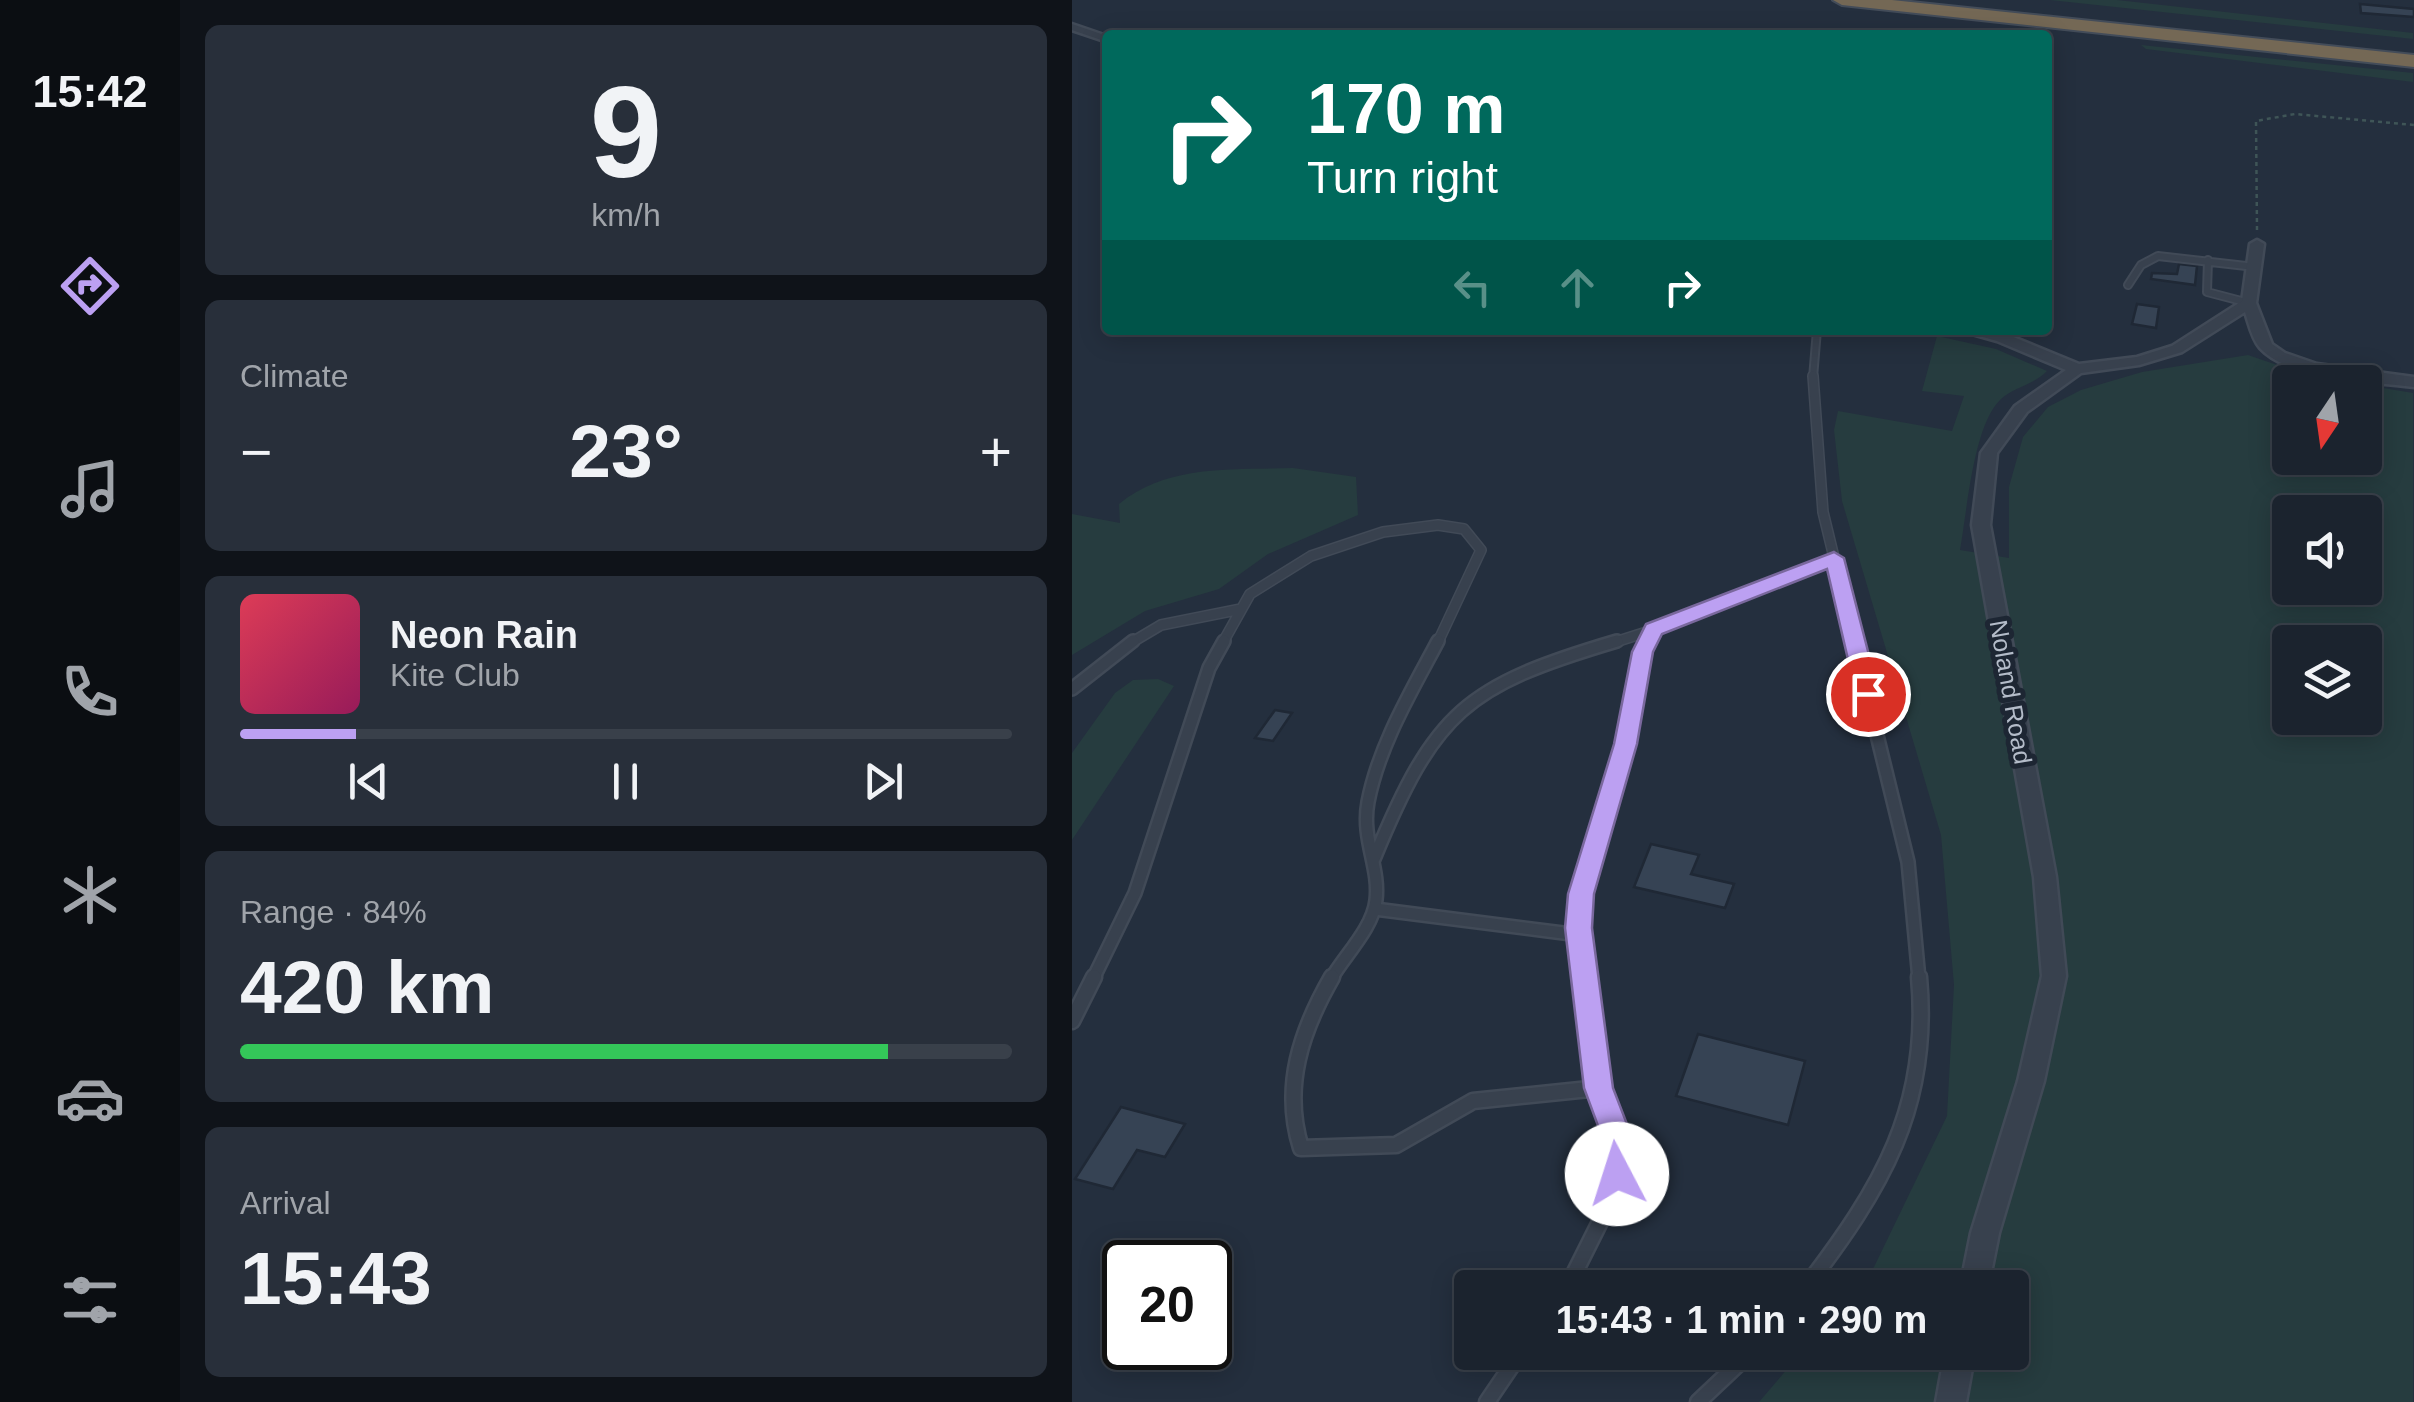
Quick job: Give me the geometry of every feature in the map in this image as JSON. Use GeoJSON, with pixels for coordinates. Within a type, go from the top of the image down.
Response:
{"type":"FeatureCollection","features":[{"type":"Feature","properties":{"kind":"highway"},"geometry":{"type":"LineString","coordinates":[[1842,0],[2414,61]]}},
{"type":"Feature","properties":{"kind":"highway"},"geometry":{"type":"LineString","coordinates":[[1932,0],[2414,48]]}},
{"type":"Feature","properties":{"kind":"highway"},"geometry":{"type":"LineString","coordinates":[[2018,0],[2414,48]]}},
{"type":"Feature","properties":{"kind":"street"},"geometry":{"type":"LineString","coordinates":[[1072,27],[1102,37]]}},
{"type":"Feature","properties":{"kind":"street"},"geometry":{"type":"LineString","coordinates":[[2257,244],[2248,303],[2265,345],[2278,355],[2320,368],[2414,382]]}},
{"type":"Feature","properties":{"kind":"street","name":"Noland Road"},"geometry":{"type":"LineString","coordinates":[[1978,1270],[2031,1081],[2054,976],[2045,877],[1981,525],[1989,452],[2021,409],[2077,369],[2139,361],[2177,349],[2248,303]]}},
{"type":"Feature","properties":{"kind":"street"},"geometry":{"type":"LineString","coordinates":[[1990,335],[2077,369]]}},
{"type":"Feature","properties":{"kind":"street"},"geometry":{"type":"LineString","coordinates":[[1951,1402],[1957,1370]]}},
{"type":"Feature","properties":{"kind":"lane"},"geometry":{"type":"LineString","coordinates":[[2128,286],[2141,265],[2158,256],[2254,267]]}},
{"type":"Feature","properties":{"kind":"lane"},"geometry":{"type":"LineString","coordinates":[[2208,260],[2208,292],[2248,303]]}},
{"type":"Feature","properties":{"kind":"lane"},"geometry":{"type":"LineString","coordinates":[[1818,335],[1813,381],[1823,512],[1908,862],[1920,987],[1918,1062],[1905,1128],[1858,1219],[1820,1270]]}},
{"type":"Feature","properties":{"kind":"lane"},"geometry":{"type":"LineString","coordinates":[[1072,1021],[1135,893],[1208,668],[1250,594],[1311,556],[1383,532],[1451,527],[1464,529],[1481,550],[1471,579],[1406,694],[1373,780],[1364,837],[1373,859],[1375,909],[1309,1021],[1290,1088],[1290,1123],[1301,1148],[1396,1145],[1473,1101],[1599,1088]]}},
{"type":"Feature","properties":{"kind":"lane"},"geometry":{"type":"LineString","coordinates":[[1373,859],[1394,809],[1461,707],[1511,678],[1653,630],[1834,558]]}},
{"type":"Feature","properties":{"kind":"lane"},"geometry":{"type":"LineString","coordinates":[[1072,689],[1127,645],[1161,625],[1241,609]]}},
{"type":"Feature","properties":{"kind":"lane"},"geometry":{"type":"LineString","coordinates":[[1576,1270],[1612,1198],[1622,1150],[1599,1088],[1580,935],[1581,894],[1626,744],[1642,652],[1653,630]]}},
{"type":"Feature","properties":{"kind":"lane"},"geometry":{"type":"LineString","coordinates":[[1375,909],[1580,935]]}},
{"type":"Feature","properties":{"kind":"lane"},"geometry":{"type":"LineString","coordinates":[[1487,1402],[1509,1370]]}},
{"type":"Feature","properties":{"kind":"lane"},"geometry":{"type":"LineString","coordinates":[[1698,1402],[1732,1370]]}},
{"type":"Feature","properties":{"kind":"path"},"geometry":{"type":"LineString","coordinates":[[2257,244],[2256,121],[2295,114],[2414,125]]}},
{"type":"Feature","properties":{"kind":"green space"},"geometry":{"type":"Polygon","coordinates":[[[2050,0],[2117,0],[2413,33],[2413,39],[2050,0]]]}},
{"type":"Feature","properties":{"kind":"green space"},"geometry":{"type":"Polygon","coordinates":[[[2141,45],[2413,73],[2413,82],[2146,49],[2141,45]]]}},
{"type":"Feature","properties":{"kind":"green space"},"geometry":{"type":"Polygon","coordinates":[[[1937,336],[1996,349],[2047,371],[2000,400],[1991,412],[1972,471],[1960,550],[2009,558],[2009,487],[2023,437],[2048,407],[2081,390],[2142,372],[2248,355],[2277,365],[2272,365],[2272,475],[2382,475],[2382,388],[2413,393],[2413,1402],[1759,1402],[1786,1370],[2029,1370],[2029,1270],[1871,1270],[1947,1116],[1954,985],[1941,835],[1842,501],[1834,430],[1838,411],[1952,431],[1964,396],[1922,391],[1937,336]]]}},
{"type":"Feature","properties":{"kind":"green space"},"geometry":{"type":"Polygon","coordinates":[[[1293,468],[1356,477],[1358,515],[1268,554],[1219,589],[1145,611],[1072,655],[1072,514],[1120,523],[1119,504],[1158,482],[1202,472],[1293,468]]]}},
{"type":"Feature","properties":{"kind":"green space"},"geometry":{"type":"Polygon","coordinates":[[[1158,679],[1174,686],[1072,840],[1072,753],[1115,693],[1133,680],[1158,679]]]}},
{"type":"Feature","properties":{"kind":"building"},"geometry":{"type":"Polygon","coordinates":[[[2360,4],[2414,9],[2414,17],[2361,13],[2360,4]]]}},
{"type":"Feature","properties":{"kind":"building"},"geometry":{"type":"Polygon","coordinates":[[[2179,264],[2197,266],[2195,285],[2151,279],[2152,273],[2177,274],[2179,264]]]}},
{"type":"Feature","properties":{"kind":"building"},"geometry":{"type":"Polygon","coordinates":[[[2137,304],[2159,307],[2156,328],[2132,324],[2137,304]]]}},
{"type":"Feature","properties":{"kind":"building"},"geometry":{"type":"Polygon","coordinates":[[[1275,710],[1292,713],[1273,741],[1255,738],[1275,710]]]}},
{"type":"Feature","properties":{"kind":"building"},"geometry":{"type":"Polygon","coordinates":[[[1651,844],[1699,855],[1691,874],[1734,884],[1725,908],[1634,887],[1651,844]]]}},
{"type":"Feature","properties":{"kind":"building"},"geometry":{"type":"Polygon","coordinates":[[[1698,1034],[1805,1061],[1788,1125],[1676,1096],[1698,1034]]]}},
{"type":"Feature","properties":{"kind":"building"},"geometry":{"type":"Polygon","coordinates":[[[1121,1107],[1185,1124],[1165,1157],[1137,1150],[1113,1189],[1075,1179],[1121,1107]]]}},
{"type":"Feature","properties":{"kind":"route"},"geometry":{"type":"LineString","coordinates":[[1617,1174],[1622,1150],[1599,1088],[1578,928],[1581,894],[1626,744],[1642,652],[1653,630],[1834,558],[1868,694]]}}]}
